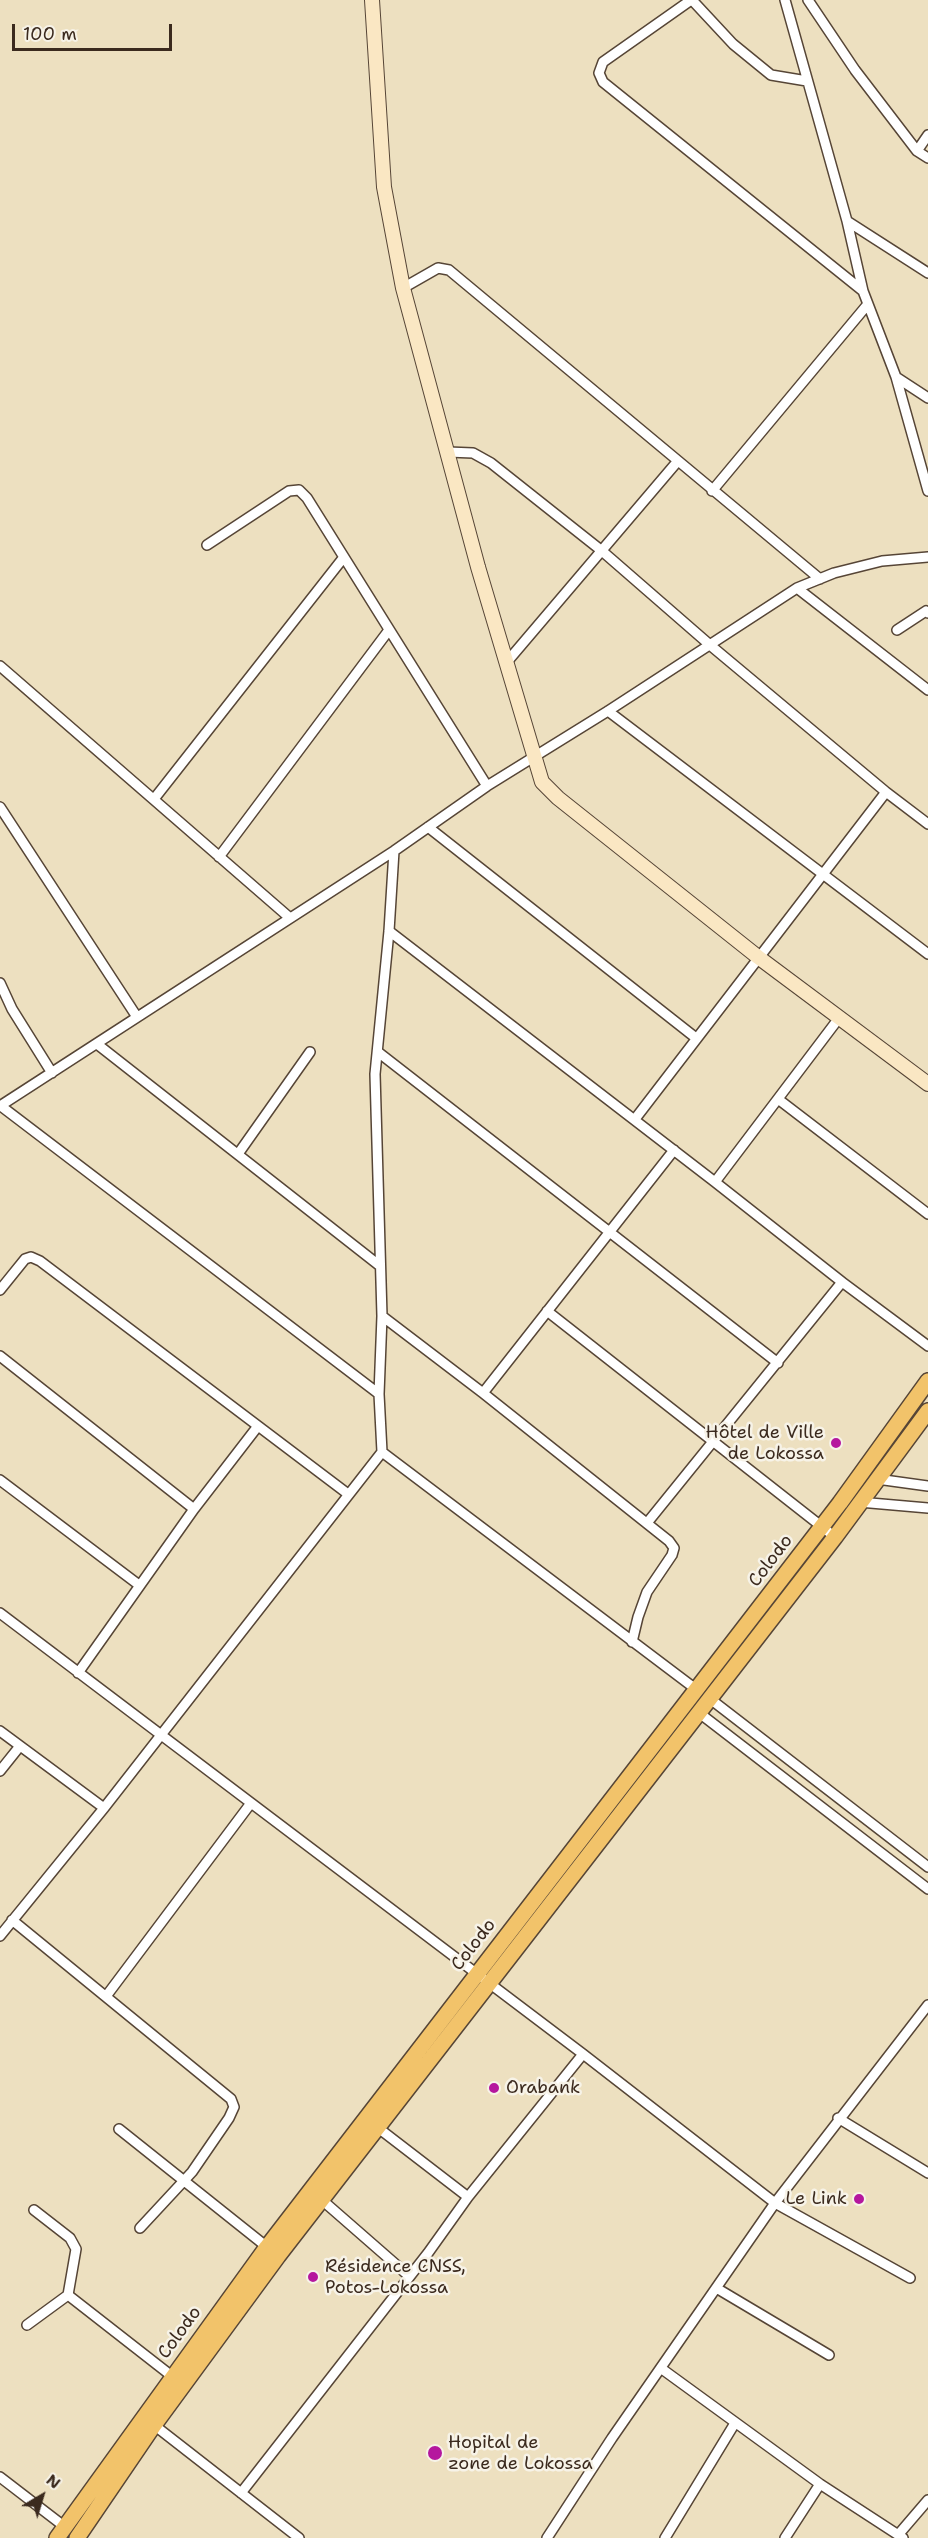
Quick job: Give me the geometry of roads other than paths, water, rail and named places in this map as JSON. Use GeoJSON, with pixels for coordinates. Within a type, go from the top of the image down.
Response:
{"type":"FeatureCollection","features":[{"type":"Feature","properties":{"kind":"main road"},"geometry":{"type":"LineString","coordinates":[[372,0],[384,187],[403,288],[419,355],[542,782],[553,794],[758,957],[928,1084]]}},
{"type":"Feature","properties":{"kind":"main road","name":"Colodo"},"geometry":{"type":"LineString","coordinates":[[61,2533],[267,2247],[699,1712],[703,1694],[821,1526],[928,1381]]}},
{"type":"Feature","properties":{"kind":"main road","name":"Colodo"},"geometry":{"type":"LineString","coordinates":[[77,2538],[154,2425],[278,2256],[377,2127],[482,1978],[703,1694],[835,1537],[928,1412]]}},
{"type":"Feature","properties":{"kind":"street"},"geometry":{"type":"LineString","coordinates":[[807,81],[771,75],[733,44],[691,0],[603,62],[599,73],[603,82],[863,291]]}},
{"type":"Feature","properties":{"kind":"street"},"geometry":{"type":"LineString","coordinates":[[785,0],[847,221],[863,291],[896,377],[928,491]]}},
{"type":"Feature","properties":{"kind":"street"},"geometry":{"type":"LineString","coordinates":[[808,0],[855,70],[917,151],[928,158]]}},
{"type":"Feature","properties":{"kind":"street"},"geometry":{"type":"LineString","coordinates":[[917,151],[928,135]]}},
{"type":"Feature","properties":{"kind":"street"},"geometry":{"type":"LineString","coordinates":[[847,221],[928,273]]}},
{"type":"Feature","properties":{"kind":"street"},"geometry":{"type":"LineString","coordinates":[[403,288],[438,268],[449,270],[820,579]]}},
{"type":"Feature","properties":{"kind":"street"},"geometry":{"type":"LineString","coordinates":[[712,491],[868,304]]}},
{"type":"Feature","properties":{"kind":"street"},"geometry":{"type":"LineString","coordinates":[[896,377],[928,398]]}},
{"type":"Feature","properties":{"kind":"street"},"geometry":{"type":"LineString","coordinates":[[448,452],[473,453],[482,457],[602,551],[710,645],[886,792],[928,824]]}},
{"type":"Feature","properties":{"kind":"street"},"geometry":{"type":"LineString","coordinates":[[506,663],[677,462]]}},
{"type":"Feature","properties":{"kind":"street"},"geometry":{"type":"LineString","coordinates":[[207,545],[289,491],[298,490],[307,498],[487,786]]}},
{"type":"Feature","properties":{"kind":"street"},"geometry":{"type":"LineString","coordinates":[[154,800],[344,557]]}},
{"type":"Feature","properties":{"kind":"street"},"geometry":{"type":"LineString","coordinates":[[379,1394],[0,1106],[393,851],[487,786],[608,711],[796,588],[882,561],[928,557]]}},
{"type":"Feature","properties":{"kind":"street"},"geometry":{"type":"LineString","coordinates":[[796,588],[928,690]]}},
{"type":"Feature","properties":{"kind":"street"},"geometry":{"type":"LineString","coordinates":[[897,630],[926,611],[928,613]]}},
{"type":"Feature","properties":{"kind":"street"},"geometry":{"type":"LineString","coordinates":[[219,857],[390,630]]}},
{"type":"Feature","properties":{"kind":"street"},"geometry":{"type":"LineString","coordinates":[[1,670],[290,918]]}},
{"type":"Feature","properties":{"kind":"street"},"geometry":{"type":"LineString","coordinates":[[608,711],[928,954]]}},
{"type":"Feature","properties":{"kind":"street"},"geometry":{"type":"LineString","coordinates":[[635,1119],[822,872],[886,792]]}},
{"type":"Feature","properties":{"kind":"street"},"geometry":{"type":"LineString","coordinates":[[0,807],[137,1017]]}},
{"type":"Feature","properties":{"kind":"street"},"geometry":{"type":"LineString","coordinates":[[428,827],[696,1038]]}},
{"type":"Feature","properties":{"kind":"street"},"geometry":{"type":"LineString","coordinates":[[0,1936],[104,1808],[382,1452],[379,1394],[382,1316],[375,1074],[389,931],[393,851]]}},
{"type":"Feature","properties":{"kind":"street"},"geometry":{"type":"LineString","coordinates":[[389,931],[928,1346]]}},
{"type":"Feature","properties":{"kind":"street"},"geometry":{"type":"LineString","coordinates":[[0,983],[12,1009],[52,1073]]}},
{"type":"Feature","properties":{"kind":"street"},"geometry":{"type":"LineString","coordinates":[[715,1182],[839,1018]]}},
{"type":"Feature","properties":{"kind":"street"},"geometry":{"type":"LineString","coordinates":[[97,1044],[380,1266]]}},
{"type":"Feature","properties":{"kind":"street"},"geometry":{"type":"LineString","coordinates":[[238,1154],[310,1052]]}},
{"type":"Feature","properties":{"kind":"street"},"geometry":{"type":"LineString","coordinates":[[378,1052],[778,1363]]}},
{"type":"Feature","properties":{"kind":"street"},"geometry":{"type":"LineString","coordinates":[[778,1099],[928,1214]]}},
{"type":"Feature","properties":{"kind":"street"},"geometry":{"type":"LineString","coordinates":[[483,1393],[674,1150]]}},
{"type":"Feature","properties":{"kind":"street"},"geometry":{"type":"LineString","coordinates":[[0,1290],[25,1259],[31,1257],[40,1260],[348,1494]]}},
{"type":"Feature","properties":{"kind":"street"},"geometry":{"type":"LineString","coordinates":[[647,1523],[842,1282]]}},
{"type":"Feature","properties":{"kind":"street"},"geometry":{"type":"LineString","coordinates":[[547,1311],[835,1537]]}},
{"type":"Feature","properties":{"kind":"street"},"geometry":{"type":"LineString","coordinates":[[382,1316],[669,1541],[674,1548],[642,1604],[632,1642]]}},
{"type":"Feature","properties":{"kind":"street"},"geometry":{"type":"LineString","coordinates":[[0,1356],[194,1509]]}},
{"type":"Feature","properties":{"kind":"street"},"geometry":{"type":"LineString","coordinates":[[78,1673],[194,1509],[258,1426]]}},
{"type":"Feature","properties":{"kind":"street"},"geometry":{"type":"LineString","coordinates":[[382,1452],[928,1867]]}},
{"type":"Feature","properties":{"kind":"street"},"geometry":{"type":"LineString","coordinates":[[877,1479],[928,1486]]}},
{"type":"Feature","properties":{"kind":"street"},"geometry":{"type":"LineString","coordinates":[[0,1480],[139,1585]]}},
{"type":"Feature","properties":{"kind":"street"},"geometry":{"type":"LineString","coordinates":[[859,1502],[928,1508]]}},
{"type":"Feature","properties":{"kind":"street"},"geometry":{"type":"LineString","coordinates":[[0,1613],[776,2202],[910,2278]]}},
{"type":"Feature","properties":{"kind":"street"},"geometry":{"type":"LineString","coordinates":[[699,1712],[928,1889]]}},
{"type":"Feature","properties":{"kind":"street"},"geometry":{"type":"LineString","coordinates":[[0,1731],[104,1808]]}},
{"type":"Feature","properties":{"kind":"street"},"geometry":{"type":"LineString","coordinates":[[0,1771],[20,1746]]}},
{"type":"Feature","properties":{"kind":"street"},"geometry":{"type":"LineString","coordinates":[[107,1995],[251,1803]]}},
{"type":"Feature","properties":{"kind":"street"},"geometry":{"type":"LineString","coordinates":[[12,1920],[107,1995],[231,2099],[234,2106],[229,2118],[186,2181],[140,2228]]}},
{"type":"Feature","properties":{"kind":"street"},"geometry":{"type":"LineString","coordinates":[[547,2538],[612,2438],[776,2202],[838,2118],[928,2005]]}},
{"type":"Feature","properties":{"kind":"street"},"geometry":{"type":"LineString","coordinates":[[241,2493],[468,2197],[583,2054]]}},
{"type":"Feature","properties":{"kind":"street"},"geometry":{"type":"LineString","coordinates":[[838,2118],[928,2173]]}},
{"type":"Feature","properties":{"kind":"street"},"geometry":{"type":"LineString","coordinates":[[377,2127],[468,2197]]}},
{"type":"Feature","properties":{"kind":"street"},"geometry":{"type":"LineString","coordinates":[[119,2129],[267,2247]]}},
{"type":"Feature","properties":{"kind":"street"},"geometry":{"type":"LineString","coordinates":[[322,2200],[409,2276]]}},
{"type":"Feature","properties":{"kind":"street"},"geometry":{"type":"LineString","coordinates":[[27,2325],[68,2295],[76,2249],[70,2238],[34,2211]]}},
{"type":"Feature","properties":{"kind":"street"},"geometry":{"type":"LineString","coordinates":[[717,2289],[829,2355]]}},
{"type":"Feature","properties":{"kind":"street"},"geometry":{"type":"LineString","coordinates":[[68,2295],[172,2377]]}},
{"type":"Feature","properties":{"kind":"street"},"geometry":{"type":"LineString","coordinates":[[662,2368],[820,2484],[901,2536],[928,2500]]}},
{"type":"Feature","properties":{"kind":"street"},"geometry":{"type":"LineString","coordinates":[[665,2538],[735,2423]]}},
{"type":"Feature","properties":{"kind":"street"},"geometry":{"type":"LineString","coordinates":[[154,2425],[298,2538]]}},
{"type":"Feature","properties":{"kind":"street"},"geometry":{"type":"LineString","coordinates":[[0,2477],[61,2533]]}},
{"type":"Feature","properties":{"kind":"street"},"geometry":{"type":"LineString","coordinates":[[786,2538],[820,2484]]}},
{"type":"Feature","properties":{"kind":"place","name":"Hôtel de Ville de Lokossa"},"geometry":{"type":"Point","coordinates":[836,1443]}},
{"type":"Feature","properties":{"kind":"place","name":"Orabank"},"geometry":{"type":"Point","coordinates":[494,2088]}},
{"type":"Feature","properties":{"kind":"place","name":"Le Link"},"geometry":{"type":"Point","coordinates":[859,2199]}},
{"type":"Feature","properties":{"kind":"place","name":"Résidence CNSS, Potos-Lokossa"},"geometry":{"type":"Point","coordinates":[313,2277]}},
{"type":"Feature","properties":{"kind":"place","name":"Hopital de zone de Lokossa"},"geometry":{"type":"Point","coordinates":[435,2453]}}]}
